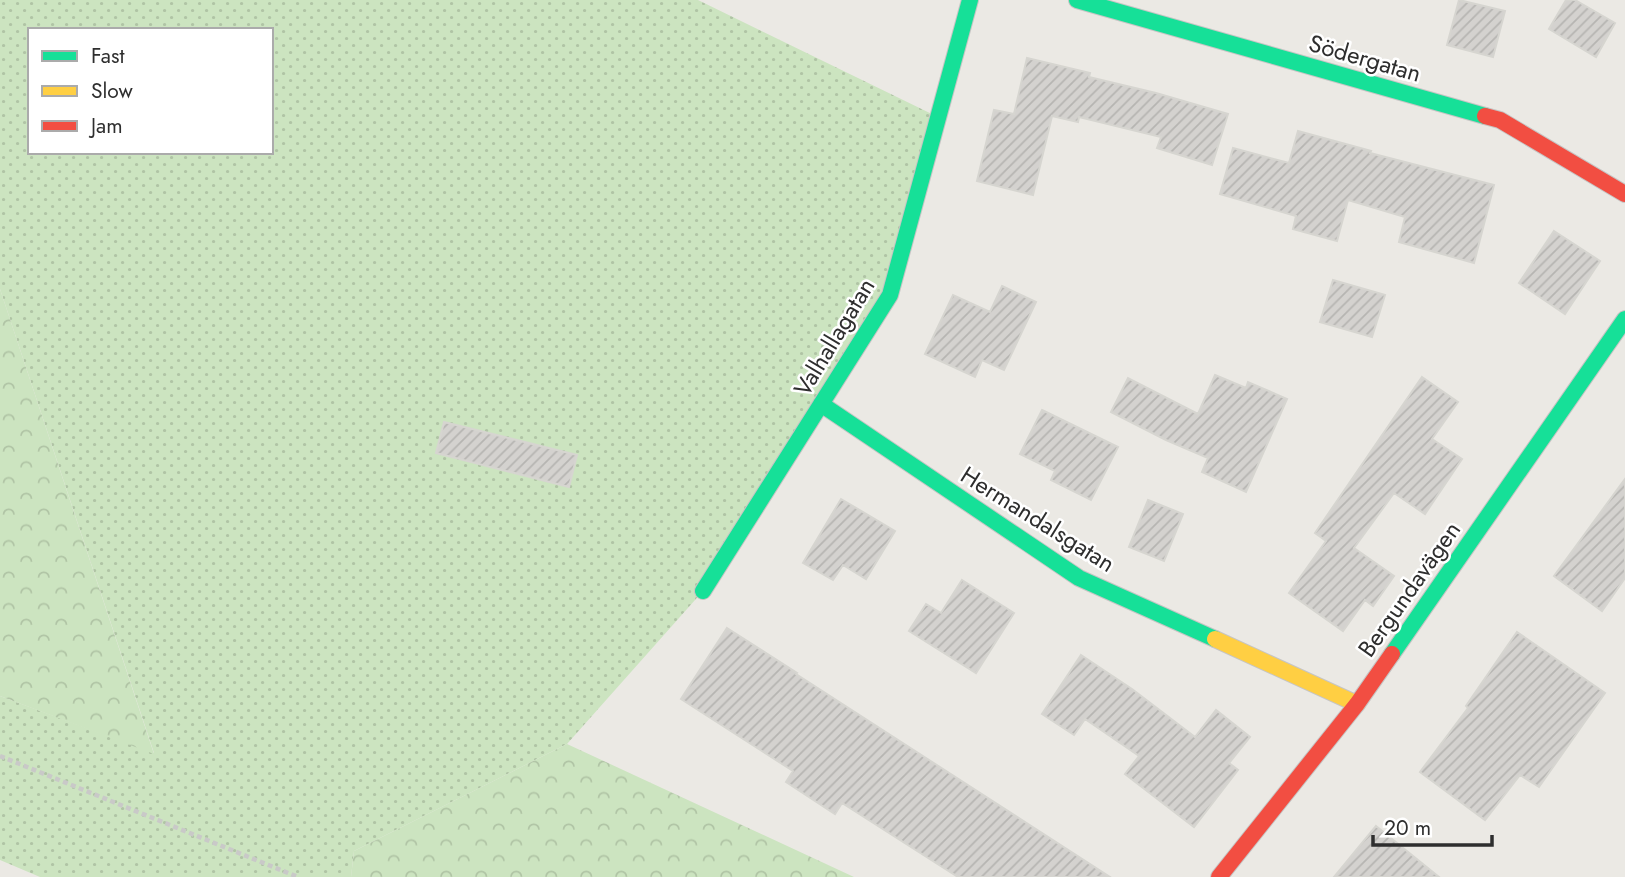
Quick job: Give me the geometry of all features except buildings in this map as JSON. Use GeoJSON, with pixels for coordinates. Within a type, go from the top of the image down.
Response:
{"type":"FeatureCollection","features":[{"type":"Feature","properties":{"kind":"street","name":"Valhallagatan"},"geometry":{"type":"LineString","coordinates":[[703,591],[890,295],[970,0]]}},
{"type":"Feature","properties":{"kind":"street","name":"Södergatan"},"geometry":{"type":"LineString","coordinates":[[1077,0],[1500,120],[1625,194]]}},
{"type":"Feature","properties":{"kind":"street","name":"Bergundavägen"},"geometry":{"type":"LineString","coordinates":[[1219,877],[1357,704],[1625,319]]}},
{"type":"Feature","properties":{"kind":"street","name":"Hermandalsgatan"},"geometry":{"type":"LineString","coordinates":[[821,404],[1079,578],[1357,704]]}},
{"type":"Feature","properties":{"kind":"path"},"geometry":{"type":"LineString","coordinates":[[0,756],[298,877]]}},
{"type":"Feature","properties":{"kind":"green space"},"geometry":{"type":"Polygon","coordinates":[[[0,0],[698,0],[938,117],[890,295],[703,591],[567,744],[354,851],[351,877],[40,877],[0,860],[0,696],[154,753],[0,289],[0,0]]]}},
{"type":"Feature","properties":{"kind":"green space"},"geometry":{"type":"Polygon","coordinates":[[[0,289],[154,754],[0,696],[0,289]]]}},
{"type":"Feature","properties":{"kind":"green space"},"geometry":{"type":"Polygon","coordinates":[[[567,744],[854,877],[351,877],[354,851],[567,744]]]}},
{"type":"Feature","properties":{"kind":"traffic: fast"},"geometry":{"type":"LineString","coordinates":[[703,591],[890,295],[970,0]]}},
{"type":"Feature","properties":{"kind":"traffic: fast"},"geometry":{"type":"LineString","coordinates":[[1077,0],[1485,116]]}},
{"type":"Feature","properties":{"kind":"traffic: fast"},"geometry":{"type":"LineString","coordinates":[[1392,654],[1625,319]]}},
{"type":"Feature","properties":{"kind":"traffic: fast"},"geometry":{"type":"LineString","coordinates":[[821,404],[1079,578],[1215,639]]}},
{"type":"Feature","properties":{"kind":"traffic: slow"},"geometry":{"type":"LineString","coordinates":[[1215,639],[1357,704]]}},
{"type":"Feature","properties":{"kind":"traffic: jam"},"geometry":{"type":"LineString","coordinates":[[1485,116],[1500,120],[1625,194]]}},
{"type":"Feature","properties":{"kind":"traffic: jam"},"geometry":{"type":"LineString","coordinates":[[1219,877],[1357,704],[1392,654]]}}]}
